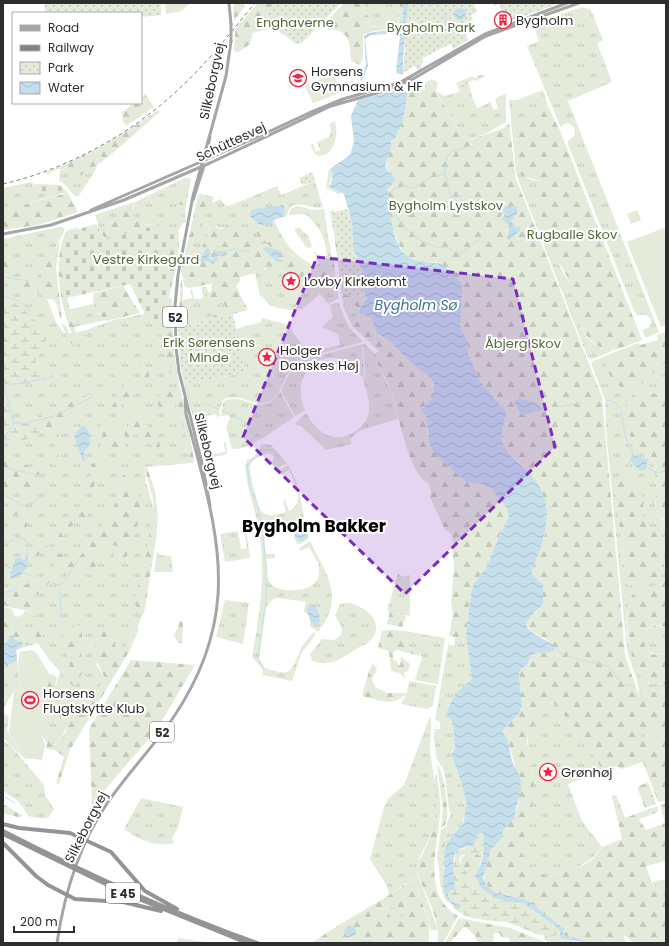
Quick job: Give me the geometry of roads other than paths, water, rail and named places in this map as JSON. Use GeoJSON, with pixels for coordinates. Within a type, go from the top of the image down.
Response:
{"type":"FeatureCollection","features":[{"type":"Feature","properties":{"kind":"highway"},"geometry":{"type":"LineString","coordinates":[[3,824],[19,828],[61,831],[111,852],[116,856],[137,884],[152,896],[202,922]]}},
{"type":"Feature","properties":{"kind":"highway","name":"E 45"},"geometry":{"type":"LineString","coordinates":[[3,830],[125,890],[257,943]]}},
{"type":"Feature","properties":{"kind":"highway","name":"E 45"},"geometry":{"type":"LineString","coordinates":[[3,834],[79,872],[183,918],[247,943]]}},
{"type":"Feature","properties":{"kind":"highway"},"geometry":{"type":"LineString","coordinates":[[3,843],[36,876],[67,896],[80,901],[123,902],[183,918]]}},
{"type":"Feature","properties":{"kind":"main road","name":"Silkeborgvej"},"geometry":{"type":"LineString","coordinates":[[57,943],[67,896],[87,841],[107,803],[172,719],[185,698],[205,658],[215,622],[219,579],[216,544],[210,508],[185,410],[185,399],[176,347],[175,306],[178,275],[197,177],[226,76],[231,41],[229,3]]}},
{"type":"Feature","properties":{"kind":"main road","name":"Schüttesvej"},"geometry":{"type":"LineString","coordinates":[[66,220],[243,144],[330,104],[399,83],[485,34],[567,3]]}},
{"type":"Feature","properties":{"kind":"main road","name":"Schüttesvej"},"geometry":{"type":"LineString","coordinates":[[66,220],[124,200],[170,181],[331,106],[384,91],[413,79],[486,36],[579,3]]}},
{"type":"Feature","properties":{"kind":"main road","name":"Silkeborgvej"},"geometry":{"type":"LineString","coordinates":[[193,200],[204,166],[210,135]]}},
{"type":"Feature","properties":{"kind":"main road","name":"Schüttesvej"},"geometry":{"type":"LineString","coordinates":[[208,150],[211,154],[215,154],[243,144]]}},
{"type":"Feature","properties":{"kind":"main road"},"geometry":{"type":"LineString","coordinates":[[170,181],[172,182],[191,173],[197,177]]}},
{"type":"Feature","properties":{"kind":"main road"},"geometry":{"type":"LineString","coordinates":[[3,234],[34,229],[66,220]]}},
{"type":"Feature","properties":{"kind":"water"},"geometry":{"type":"Polygon","coordinates":[[[403,3],[408,3],[408,6],[403,74],[397,74],[396,71],[400,36],[398,33],[371,35],[365,39],[368,66],[362,81],[360,80],[366,65],[364,36],[374,32],[396,29],[402,33],[403,3]]]}},
{"type":"Feature","properties":{"kind":"water"},"geometry":{"type":"Polygon","coordinates":[[[458,8],[462,8],[466,14],[462,20],[458,20],[454,16],[454,12],[458,8]]]}},
{"type":"Feature","properties":{"kind":"water"},"geometry":{"type":"Polygon","coordinates":[[[352,81],[360,84],[357,86],[351,84],[351,87],[359,89],[384,81],[386,84],[359,91],[350,89],[349,86],[352,81]]]}},
{"type":"Feature","properties":{"kind":"water","name":"Bygholm Sø"},"geometry":{"type":"Polygon","coordinates":[[[393,91],[406,91],[407,95],[403,121],[395,138],[391,141],[390,152],[386,163],[387,170],[396,179],[388,189],[389,209],[395,237],[401,250],[408,257],[416,261],[442,264],[460,282],[462,288],[460,326],[467,342],[468,354],[480,381],[506,412],[501,437],[506,449],[534,479],[542,491],[546,504],[546,529],[532,570],[532,574],[543,584],[543,604],[526,624],[534,634],[551,643],[554,646],[554,651],[535,654],[530,657],[528,664],[521,669],[519,674],[522,706],[519,714],[502,731],[508,741],[512,761],[520,777],[521,789],[514,819],[504,829],[500,841],[491,849],[483,878],[486,885],[496,893],[524,899],[530,902],[563,928],[567,929],[563,934],[568,938],[573,937],[591,943],[561,939],[559,929],[523,903],[507,902],[494,897],[480,887],[476,876],[482,858],[484,843],[483,833],[477,835],[474,845],[460,849],[455,855],[453,865],[455,890],[450,890],[448,895],[451,901],[460,904],[461,907],[450,902],[444,891],[443,878],[445,867],[442,863],[444,860],[446,845],[463,823],[467,805],[452,754],[455,747],[452,722],[446,713],[454,695],[472,679],[466,635],[471,594],[474,583],[486,568],[500,534],[509,517],[506,507],[491,488],[485,485],[466,482],[437,456],[430,445],[426,416],[421,410],[433,397],[434,384],[431,378],[409,361],[389,340],[377,334],[372,318],[359,313],[360,308],[367,298],[363,288],[363,273],[353,248],[352,223],[344,194],[330,187],[333,175],[330,169],[350,155],[354,142],[351,116],[358,100],[393,91]]]}},
{"type":"Feature","properties":{"kind":"water"},"geometry":{"type":"Polygon","coordinates":[[[283,205],[285,208],[284,216],[274,220],[270,226],[258,224],[250,216],[251,211],[255,209],[283,205]]]}},
{"type":"Feature","properties":{"kind":"water"},"geometry":{"type":"Polygon","coordinates":[[[505,207],[517,207],[517,213],[510,221],[510,225],[520,227],[521,230],[509,241],[507,238],[509,226],[501,219],[505,214],[502,210],[505,207]]]}},
{"type":"Feature","properties":{"kind":"water"},"geometry":{"type":"Polygon","coordinates":[[[218,245],[216,251],[225,251],[227,254],[225,256],[217,256],[218,260],[213,264],[207,261],[201,262],[200,260],[208,246],[210,250],[209,258],[212,260],[214,258],[215,250],[218,245]]]}},
{"type":"Feature","properties":{"kind":"water"},"geometry":{"type":"Polygon","coordinates":[[[266,247],[278,250],[283,257],[276,256],[284,262],[277,262],[263,249],[266,247]]]}},
{"type":"Feature","properties":{"kind":"water"},"geometry":{"type":"Polygon","coordinates":[[[520,398],[538,404],[543,410],[521,415],[514,402],[520,398]]]}},
{"type":"Feature","properties":{"kind":"water"},"geometry":{"type":"Polygon","coordinates":[[[81,426],[85,426],[89,431],[91,443],[84,452],[85,460],[83,462],[74,435],[81,426]]]}},
{"type":"Feature","properties":{"kind":"water"},"geometry":{"type":"Polygon","coordinates":[[[632,455],[648,459],[645,470],[639,470],[630,460],[632,455]]]}},
{"type":"Feature","properties":{"kind":"water"},"geometry":{"type":"Polygon","coordinates":[[[301,529],[305,531],[307,535],[305,539],[301,541],[297,539],[295,535],[297,531],[301,529]]]}},
{"type":"Feature","properties":{"kind":"water"},"geometry":{"type":"Polygon","coordinates":[[[27,555],[28,563],[25,570],[15,578],[11,579],[10,572],[13,570],[15,559],[20,557],[24,561],[27,555]]]}},
{"type":"Feature","properties":{"kind":"water"},"geometry":{"type":"Polygon","coordinates":[[[309,604],[313,605],[317,609],[320,617],[318,625],[311,623],[307,610],[309,604]]]}},
{"type":"Feature","properties":{"kind":"water"},"geometry":{"type":"Polygon","coordinates":[[[11,635],[15,640],[22,642],[23,646],[16,650],[17,661],[9,664],[3,669],[4,646],[11,635]]]}},
{"type":"Feature","properties":{"kind":"water"},"geometry":{"type":"Polygon","coordinates":[[[349,926],[355,927],[356,935],[347,938],[344,930],[349,926]]]}},
{"type":"Feature","properties":{"kind":"waterway"},"geometry":{"type":"LineString","coordinates":[[413,4],[438,5]]}},
{"type":"Feature","properties":{"kind":"waterway"},"geometry":{"type":"LineString","coordinates":[[444,14],[450,33],[447,37]]}},
{"type":"Feature","properties":{"kind":"waterway"},"geometry":{"type":"LineString","coordinates":[[453,151],[470,146],[473,149]]}},
{"type":"Feature","properties":{"kind":"waterway"},"geometry":{"type":"LineString","coordinates":[[444,173],[447,158],[451,151]]}},
{"type":"Feature","properties":{"kind":"waterway"},"geometry":{"type":"LineString","coordinates":[[435,176],[445,174],[451,197],[454,195],[460,196],[470,210],[496,212]]}},
{"type":"Feature","properties":{"kind":"waterway"},"geometry":{"type":"LineString","coordinates":[[405,186],[414,188],[431,177]]}},
{"type":"Feature","properties":{"kind":"waterway"},"geometry":{"type":"LineString","coordinates":[[399,182],[403,186]]}},
{"type":"Feature","properties":{"kind":"waterway"},"geometry":{"type":"LineString","coordinates":[[403,186],[393,189],[394,209],[400,224],[421,241],[436,247],[446,247],[459,254],[470,247]]}},
{"type":"Feature","properties":{"kind":"waterway"},"geometry":{"type":"LineString","coordinates":[[498,212],[504,213]]}},
{"type":"Feature","properties":{"kind":"waterway"},"geometry":{"type":"LineString","coordinates":[[473,244],[479,239]]}},
{"type":"Feature","properties":{"kind":"waterway"},"geometry":{"type":"LineString","coordinates":[[225,251],[235,249],[240,251],[249,251]]}},
{"type":"Feature","properties":{"kind":"waterway"},"geometry":{"type":"LineString","coordinates":[[3,277],[29,281]]}},
{"type":"Feature","properties":{"kind":"waterway"},"geometry":{"type":"LineString","coordinates":[[3,296],[19,301],[31,312]]}},
{"type":"Feature","properties":{"kind":"waterway"},"geometry":{"type":"LineString","coordinates":[[337,363],[350,367]]}},
{"type":"Feature","properties":{"kind":"waterway"},"geometry":{"type":"LineString","coordinates":[[3,386],[54,377]]}},
{"type":"Feature","properties":{"kind":"waterway"},"geometry":{"type":"LineString","coordinates":[[3,440],[14,423],[4,386]]}},
{"type":"Feature","properties":{"kind":"waterway"},"geometry":{"type":"LineString","coordinates":[[185,387],[189,400]]}},
{"type":"Feature","properties":{"kind":"waterway"},"geometry":{"type":"LineString","coordinates":[[14,423],[26,423],[54,416],[92,397]]}},
{"type":"Feature","properties":{"kind":"waterway"},"geometry":{"type":"LineString","coordinates":[[606,400],[615,402],[621,409]]}},
{"type":"Feature","properties":{"kind":"waterway"},"geometry":{"type":"LineString","coordinates":[[189,402],[207,452],[214,456]]}},
{"type":"Feature","properties":{"kind":"waterway"},"geometry":{"type":"LineString","coordinates":[[204,403],[219,409]]}},
{"type":"Feature","properties":{"kind":"waterway"},"geometry":{"type":"LineString","coordinates":[[574,404],[581,403]]}},
{"type":"Feature","properties":{"kind":"waterway"},"geometry":{"type":"LineString","coordinates":[[556,405],[562,407],[573,404]]}},
{"type":"Feature","properties":{"kind":"waterway"},"geometry":{"type":"LineString","coordinates":[[221,410],[247,423],[256,438]]}},
{"type":"Feature","properties":{"kind":"waterway"},"geometry":{"type":"LineString","coordinates":[[622,411],[624,428],[634,455]]}},
{"type":"Feature","properties":{"kind":"waterway"},"geometry":{"type":"LineString","coordinates":[[263,668],[258,658],[266,601],[266,565],[262,526],[257,504],[251,491],[247,466],[261,449],[272,450],[277,456],[278,460]]}},
{"type":"Feature","properties":{"kind":"waterway"},"geometry":{"type":"LineString","coordinates":[[3,467],[37,475],[45,474]]}},
{"type":"Feature","properties":{"kind":"waterway"},"geometry":{"type":"LineString","coordinates":[[647,467],[657,473],[666,471]]}},
{"type":"Feature","properties":{"kind":"waterway"},"geometry":{"type":"LineString","coordinates":[[3,494],[24,506],[32,503],[46,493]]}},
{"type":"Feature","properties":{"kind":"waterway"},"geometry":{"type":"LineString","coordinates":[[3,540],[8,542],[17,538],[23,538],[27,543],[27,555]]}},
{"type":"Feature","properties":{"kind":"waterway"},"geometry":{"type":"LineString","coordinates":[[65,580],[80,558]]}},
{"type":"Feature","properties":{"kind":"waterway"},"geometry":{"type":"LineString","coordinates":[[3,565],[14,569]]}},
{"type":"Feature","properties":{"kind":"waterway"},"geometry":{"type":"LineString","coordinates":[[21,572],[33,576]]}},
{"type":"Feature","properties":{"kind":"waterway"},"geometry":{"type":"LineString","coordinates":[[53,583],[59,585],[63,583]]}},
{"type":"Feature","properties":{"kind":"waterway"},"geometry":{"type":"LineString","coordinates":[[3,593],[17,589]]}},
{"type":"Feature","properties":{"kind":"waterway"},"geometry":{"type":"LineString","coordinates":[[60,591],[61,617]]}},
{"type":"Feature","properties":{"kind":"waterway"},"geometry":{"type":"LineString","coordinates":[[555,647],[563,655]]}},
{"type":"Feature","properties":{"kind":"waterway"},"geometry":{"type":"LineString","coordinates":[[566,656],[608,666],[620,681]]}},
{"type":"Feature","properties":{"kind":"waterway"},"geometry":{"type":"LineString","coordinates":[[626,684],[631,686]]}},
{"type":"Feature","properties":{"kind":"waterway"},"geometry":{"type":"LineString","coordinates":[[649,687],[655,685],[666,687]]}},
{"type":"Feature","properties":{"kind":"waterway"},"geometry":{"type":"LineString","coordinates":[[3,796],[15,803]]}},
{"type":"Feature","properties":{"kind":"waterway"},"geometry":{"type":"LineString","coordinates":[[453,915],[456,917],[455,919]]}},
{"type":"Feature","properties":{"kind":"waterway"},"geometry":{"type":"LineString","coordinates":[[360,941],[383,943]]}},
{"type":"Feature","properties":{"kind":"railway"},"geometry":{"type":"LineString","coordinates":[[3,184],[51,169],[75,159],[121,134],[142,119],[162,104],[201,67],[255,3]]}},
{"type":"Feature","properties":{"kind":"place","name":"Bygholm"},"geometry":{"type":"Point","coordinates":[503,20]}},
{"type":"Feature","properties":{"kind":"place","name":"Horsens Gymnasium & HF"},"geometry":{"type":"Point","coordinates":[298,78]}},
{"type":"Feature","properties":{"kind":"place","name":"Lovby Kirketomt"},"geometry":{"type":"Point","coordinates":[291,281]}},
{"type":"Feature","properties":{"kind":"place","name":"Holger Danskes Høj"},"geometry":{"type":"Point","coordinates":[267,357]}},
{"type":"Feature","properties":{"kind":"place","name":"Horsens Flugtskytte Klub"},"geometry":{"type":"Point","coordinates":[30,700]}},
{"type":"Feature","properties":{"kind":"place","name":"Grønhøj"},"geometry":{"type":"Point","coordinates":[548,772]}},
{"type":"Feature","properties":{"kind":"district","name":"Bygholm Bakker"},"geometry":{"type":"Point","coordinates":[314,526]}},
{"type":"Feature","properties":{"kind":"park label","name":"Enghaverne"},"geometry":{"type":"Point","coordinates":[295,22]}},
{"type":"Feature","properties":{"kind":"park label","name":"Bygholm Park"},"geometry":{"type":"Point","coordinates":[431,27]}},
{"type":"Feature","properties":{"kind":"park label","name":"Bygholm Lystskov"},"geometry":{"type":"Point","coordinates":[446,205]}},
{"type":"Feature","properties":{"kind":"park label","name":"Rugballe Skov"},"geometry":{"type":"Point","coordinates":[572,234]}},
{"type":"Feature","properties":{"kind":"park label","name":"Vestre Kirkegård"},"geometry":{"type":"Point","coordinates":[146,259]}},
{"type":"Feature","properties":{"kind":"park label","name":"Åbjerg Skov"},"geometry":{"type":"Point","coordinates":[523,343]}},
{"type":"Feature","properties":{"kind":"park label","name":"Erik Sørensens Minde"},"geometry":{"type":"Point","coordinates":[209,350]}}]}
